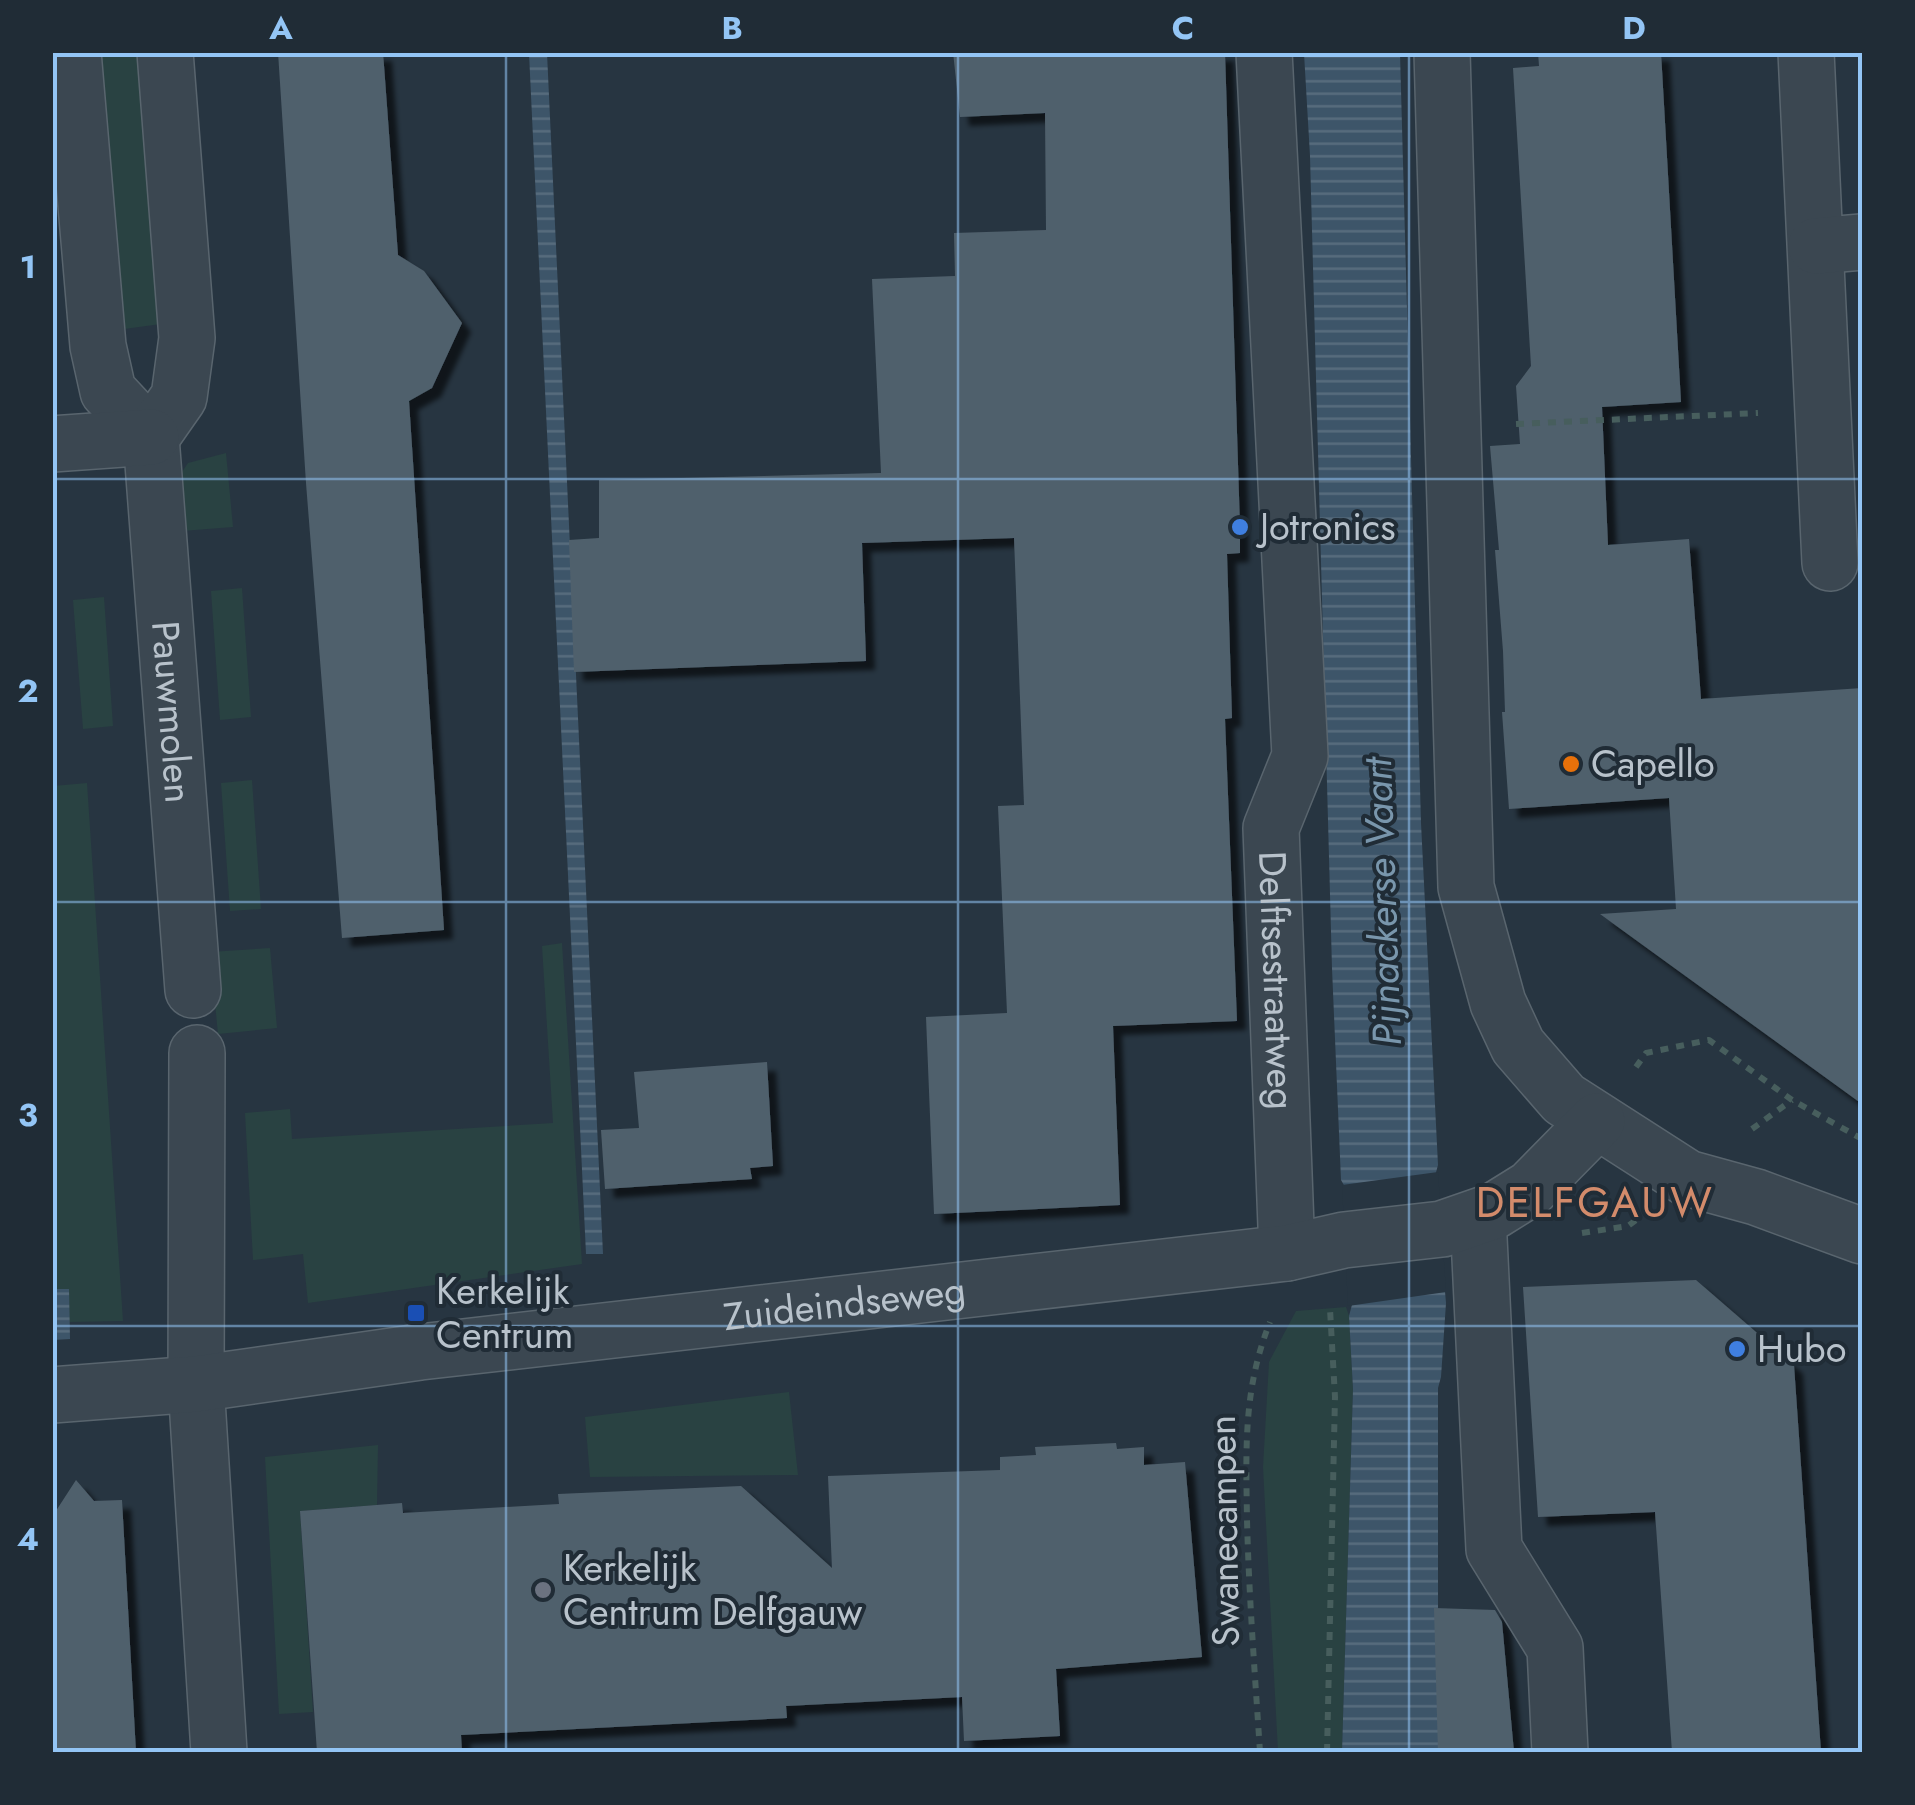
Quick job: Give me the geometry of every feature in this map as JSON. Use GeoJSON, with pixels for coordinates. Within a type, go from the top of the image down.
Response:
{"type":"FeatureCollection","features":[{"type":"Feature","properties":{"kind":"street"},"geometry":{"type":"LineString","coordinates":[[73,52],[98,346],[108,391],[151,437]]}},
{"type":"Feature","properties":{"kind":"street"},"geometry":{"type":"LineString","coordinates":[[151,437],[179,398],[187,338],[165,52]]}},
{"type":"Feature","properties":{"kind":"street","name":"Delftsestraatweg"},"geometry":{"type":"LineString","coordinates":[[1264,52],[1300,756],[1271,828],[1319,1245]]}},
{"type":"Feature","properties":{"kind":"street"},"geometry":{"type":"LineString","coordinates":[[1442,52],[1466,887],[1498,1004],[1518,1046],[1564,1099],[1686,1178],[1756,1197],[1862,1236]]}},
{"type":"Feature","properties":{"kind":"street"},"geometry":{"type":"LineString","coordinates":[[1806,52],[1839,244],[1824,410],[1830,563]]}},
{"type":"Feature","properties":{"kind":"street"},"geometry":{"type":"LineString","coordinates":[[52,444],[151,437]]}},
{"type":"Feature","properties":{"kind":"street","name":"Pauwmolen"},"geometry":{"type":"LineString","coordinates":[[151,437],[193,990]]}},
{"type":"Feature","properties":{"kind":"street"},"geometry":{"type":"LineString","coordinates":[[198,1053],[196,1384],[219,1752]]}},
{"type":"Feature","properties":{"kind":"street","name":"Zuideindseweg"},"geometry":{"type":"LineString","coordinates":[[52,1395],[196,1384],[420,1352],[1319,1245],[1460,1223],[1510,1204],[1532,1188],[1597,1121]]}},
{"type":"Feature","properties":{"kind":"street"},"geometry":{"type":"LineString","coordinates":[[1460,1223],[1494,1549],[1555,1648],[1560,1752]]}},
{"type":"Feature","properties":{"kind":"path"},"geometry":{"type":"LineString","coordinates":[[1452,427],[1824,410]]}},
{"type":"Feature","properties":{"kind":"path"},"geometry":{"type":"LineString","coordinates":[[1597,1121],[1646,1053],[1709,1040],[1792,1100],[1862,1139]]}},
{"type":"Feature","properties":{"kind":"path","name":"Swanecampen"},"geometry":{"type":"LineString","coordinates":[[1260,1752],[1248,1580],[1245,1422],[1256,1356],[1279,1298],[1319,1245]]}},
{"type":"Feature","properties":{"kind":"path"},"geometry":{"type":"LineString","coordinates":[[1319,1245],[1335,1398],[1327,1752]]}},
{"type":"Feature","properties":{"kind":"green space"},"geometry":{"type":"Polygon","coordinates":[[[97,53],[140,53],[161,324],[117,330],[97,53]]]}},
{"type":"Feature","properties":{"kind":"green space"},"geometry":{"type":"Polygon","coordinates":[[[226,453],[233,527],[182,531],[180,475],[188,463],[226,453]]]}},
{"type":"Feature","properties":{"kind":"green space"},"geometry":{"type":"Polygon","coordinates":[[[242,588],[251,717],[220,720],[211,591],[242,588]]]}},
{"type":"Feature","properties":{"kind":"green space"},"geometry":{"type":"Polygon","coordinates":[[[104,597],[113,726],[83,729],[73,600],[104,597]]]}},
{"type":"Feature","properties":{"kind":"green space"},"geometry":{"type":"Polygon","coordinates":[[[252,780],[261,909],[230,911],[221,783],[252,780]]]}},
{"type":"Feature","properties":{"kind":"green space"},"geometry":{"type":"Polygon","coordinates":[[[87,783],[123,1321],[69,1322],[68,1290],[53,1289],[53,786],[87,783]]]}},
{"type":"Feature","properties":{"kind":"green space"},"geometry":{"type":"Polygon","coordinates":[[[562,943],[582,1264],[308,1303],[303,1254],[253,1260],[245,1113],[290,1109],[292,1139],[553,1123],[542,946],[562,943]]]}},
{"type":"Feature","properties":{"kind":"green space"},"geometry":{"type":"Polygon","coordinates":[[[270,948],[277,1028],[218,1034],[210,952],[270,948]]]}},
{"type":"Feature","properties":{"kind":"green space"},"geometry":{"type":"Polygon","coordinates":[[[1346,1307],[1353,1389],[1342,1752],[1278,1752],[1263,1467],[1269,1362],[1296,1311],[1346,1307]]]}},
{"type":"Feature","properties":{"kind":"green space"},"geometry":{"type":"Polygon","coordinates":[[[789,1392],[798,1475],[590,1477],[585,1417],[789,1392]]]}},
{"type":"Feature","properties":{"kind":"green space"},"geometry":{"type":"Polygon","coordinates":[[[378,1445],[377,1505],[300,1511],[313,1712],[279,1714],[265,1457],[378,1445]]]}},
{"type":"Feature","properties":{"kind":"water"},"geometry":{"type":"Polygon","coordinates":[[[529,53],[547,53],[603,1254],[586,1254],[529,53]]]}},
{"type":"Feature","properties":{"kind":"water","name":"Pijnackerse Vaart"},"geometry":{"type":"Polygon","coordinates":[[[1304,53],[1400,53],[1421,823],[1438,1165],[1435,1176],[1446,1303],[1438,1388],[1438,1752],[1342,1752],[1353,1389],[1349,1316],[1353,1301],[1345,1187],[1341,1180],[1332,968],[1304,53]]]}},
{"type":"Feature","properties":{"kind":"water"},"geometry":{"type":"Polygon","coordinates":[[[53,1289],[69,1289],[70,1339],[53,1340],[53,1289]]]}},
{"type":"Feature","properties":{"kind":"pier"},"geometry":{"type":"Polygon","coordinates":[[[1438,1172],[1446,1292],[1348,1306],[1342,1185],[1438,1172]]]}},
{"type":"Feature","properties":{"kind":"building"},"geometry":{"type":"Polygon","coordinates":[[[278,52],[383,52],[398,255],[424,271],[462,323],[432,388],[409,401],[444,930],[342,938],[306,483],[278,52]]]}},
{"type":"Feature","properties":{"kind":"building"},"geometry":{"type":"Polygon","coordinates":[[[953,52],[1225,52],[1240,527],[1240,553],[1227,554],[1232,718],[1225,719],[1237,1021],[1113,1026],[1120,1205],[934,1214],[926,1017],[1007,1013],[998,806],[1024,805],[1014,538],[862,543],[866,661],[574,672],[569,540],[599,538],[599,480],[881,473],[872,279],[955,276],[954,233],[1046,230],[1045,113],[960,117],[953,52]]]}},
{"type":"Feature","properties":{"kind":"building"},"geometry":{"type":"Polygon","coordinates":[[[1538,52],[1661,52],[1681,402],[1602,407],[1608,545],[1689,539],[1701,699],[1862,688],[1862,1104],[1600,914],[1676,909],[1669,798],[1509,809],[1495,550],[1499,550],[1490,446],[1520,444],[1516,386],[1531,366],[1513,68],[1539,66],[1538,52]]]}},
{"type":"Feature","properties":{"kind":"building"},"geometry":{"type":"Polygon","coordinates":[[[767,1062],[773,1166],[750,1168],[752,1179],[605,1189],[601,1130],[639,1128],[634,1072],[767,1062]]]}},
{"type":"Feature","properties":{"kind":"building"},"geometry":{"type":"Polygon","coordinates":[[[1696,1280],[1794,1365],[1821,1752],[1672,1752],[1655,1512],[1538,1517],[1523,1287],[1696,1280]]]}},
{"type":"Feature","properties":{"kind":"building"},"geometry":{"type":"Polygon","coordinates":[[[1116,1443],[1117,1449],[1144,1447],[1144,1465],[1185,1462],[1202,1657],[1056,1669],[1060,1736],[964,1741],[962,1697],[786,1706],[787,1718],[461,1735],[462,1752],[317,1752],[300,1511],[402,1503],[403,1513],[559,1504],[558,1494],[741,1486],[832,1568],[828,1476],[1000,1470],[1000,1457],[1036,1455],[1035,1447],[1116,1443]]]}},
{"type":"Feature","properties":{"kind":"building"},"geometry":{"type":"Polygon","coordinates":[[[76,1480],[94,1501],[122,1500],[136,1752],[52,1752],[52,1517],[76,1480]]]}},
{"type":"Feature","properties":{"kind":"building"},"geometry":{"type":"Polygon","coordinates":[[[1434,1608],[1495,1610],[1502,1622],[1514,1752],[1438,1752],[1434,1608]]]}},
{"type":"Feature","properties":{"kind":"place","name":"Jotronics"},"geometry":{"type":"Point","coordinates":[1240,527]}},
{"type":"Feature","properties":{"kind":"place","name":"Capello"},"geometry":{"type":"Point","coordinates":[1571,764]}},
{"type":"Feature","properties":{"kind":"place","name":"Kerkelijk Centrum"},"geometry":{"type":"Point","coordinates":[416,1313]}},
{"type":"Feature","properties":{"kind":"place","name":"Hubo"},"geometry":{"type":"Point","coordinates":[1737,1349]}},
{"type":"Feature","properties":{"kind":"place","name":"Kerkelijk Centrum Delfgauw"},"geometry":{"type":"Point","coordinates":[543,1590]}},
{"type":"Feature","properties":{"kind":"district","name":"DELFGAUW"},"geometry":{"type":"Point","coordinates":[1595,1202]}}]}
